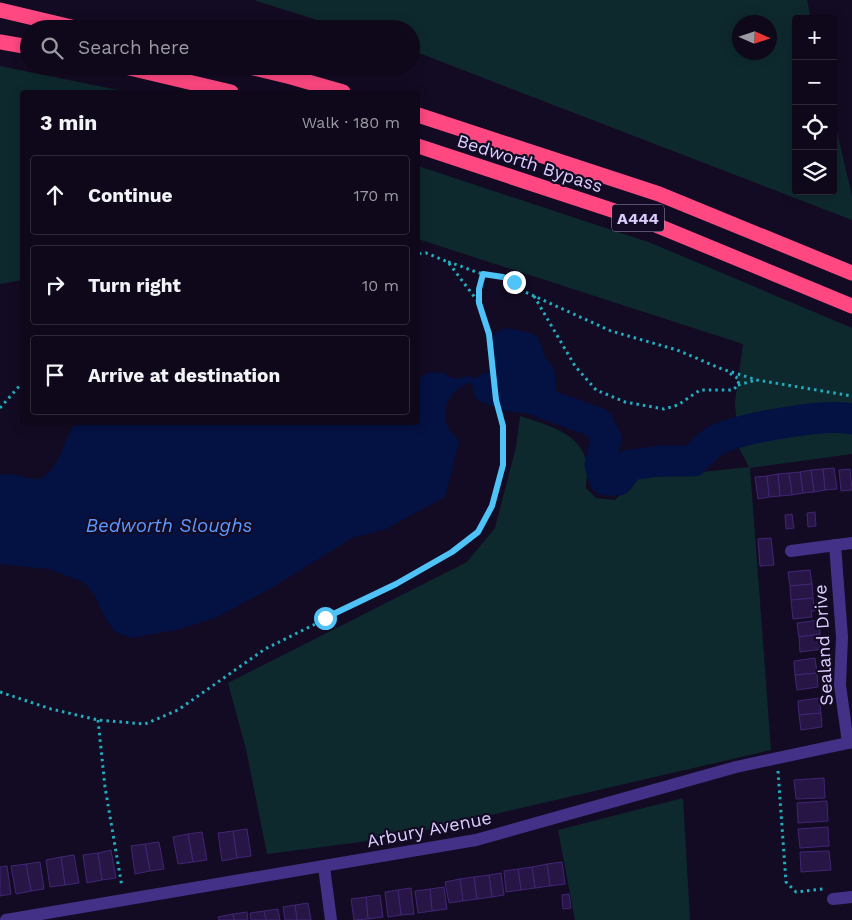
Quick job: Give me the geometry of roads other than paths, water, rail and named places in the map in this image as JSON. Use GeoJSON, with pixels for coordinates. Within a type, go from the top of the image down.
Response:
{"type":"FeatureCollection","features":[{"type":"Feature","properties":{"kind":"highway"},"geometry":{"type":"LineString","coordinates":[[0,10],[42,20]]}},
{"type":"Feature","properties":{"kind":"highway"},"geometry":{"type":"LineString","coordinates":[[0,42],[20,46]]}},
{"type":"Feature","properties":{"kind":"highway"},"geometry":{"type":"LineString","coordinates":[[159,75],[223,90]]}},
{"type":"Feature","properties":{"kind":"highway"},"geometry":{"type":"LineString","coordinates":[[283,75],[336,90]]}},
{"type":"Feature","properties":{"kind":"highway","name":"Bedworth Bypass"},"geometry":{"type":"LineString","coordinates":[[420,116],[659,194],[852,273]]}},
{"type":"Feature","properties":{"kind":"highway","name":"Bedworth Bypass"},"geometry":{"type":"LineString","coordinates":[[420,147],[651,223],[852,306]]}},
{"type":"Feature","properties":{"kind":"street"},"geometry":{"type":"LineString","coordinates":[[791,551],[852,543]]}},
{"type":"Feature","properties":{"kind":"street","name":"Sealand Drive"},"geometry":{"type":"LineString","coordinates":[[834,545],[842,637],[840,685],[850,742]]}},
{"type":"Feature","properties":{"kind":"street","name":"Arbury Avenue"},"geometry":{"type":"LineString","coordinates":[[6,920],[20,919],[124,898],[324,867],[476,840],[736,767],[850,742]]}},
{"type":"Feature","properties":{"kind":"street"},"geometry":{"type":"LineString","coordinates":[[324,867],[331,920]]}},
{"type":"Feature","properties":{"kind":"street"},"geometry":{"type":"LineString","coordinates":[[833,899],[852,897]]}},
{"type":"Feature","properties":{"kind":"water","name":"Bedworth Sloughs"},"geometry":{"type":"Polygon","coordinates":[[[429,372],[443,373],[454,379],[469,376],[489,386],[488,392],[470,383],[464,385],[453,394],[446,405],[445,419],[447,426],[459,441],[445,497],[386,529],[352,538],[273,587],[217,617],[181,629],[132,638],[115,632],[105,618],[94,594],[83,582],[49,569],[0,564],[0,475],[13,475],[34,479],[41,478],[54,466],[73,425],[420,425],[420,378],[429,372]]]}},
{"type":"Feature","properties":{"kind":"waterway"},"geometry":{"type":"LineString","coordinates":[[510,396],[507,344],[526,348],[531,364],[540,376],[541,402]]}},
{"type":"Feature","properties":{"kind":"waterway"},"geometry":{"type":"LineString","coordinates":[[488,388],[510,396],[529,398],[598,423],[606,439],[600,465],[605,480],[618,480],[630,465],[660,461],[693,461],[716,440],[763,426],[823,418],[852,419]]}}]}
